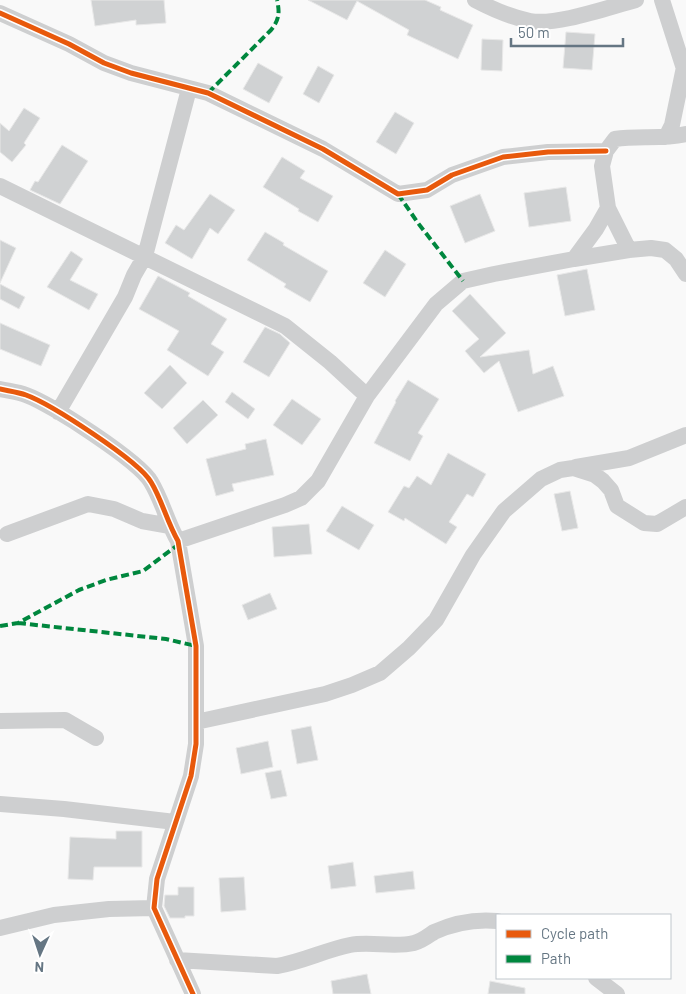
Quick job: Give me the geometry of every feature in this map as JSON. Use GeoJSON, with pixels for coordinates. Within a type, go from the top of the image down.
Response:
{"type":"FeatureCollection","features":[{"type":"Feature","properties":{"kind":"street"},"geometry":{"type":"LineString","coordinates":[[475,0],[497,11],[531,21],[561,20],[636,0]]}},
{"type":"Feature","properties":{"kind":"street"},"geometry":{"type":"LineString","coordinates":[[662,0],[685,71],[672,125],[666,137]]}},
{"type":"Feature","properties":{"kind":"street"},"geometry":{"type":"LineString","coordinates":[[0,13],[69,44],[104,63],[131,73],[208,93],[323,149],[398,194],[427,190],[452,175],[503,157],[548,152],[606,150]]}},
{"type":"Feature","properties":{"kind":"street"},"geometry":{"type":"LineString","coordinates":[[58,412],[125,297],[134,275],[145,256],[189,89]]}},
{"type":"Feature","properties":{"kind":"street"},"geometry":{"type":"LineString","coordinates":[[629,250],[608,208],[602,166],[606,150],[615,139],[666,137],[686,134]]}},
{"type":"Feature","properties":{"kind":"street"},"geometry":{"type":"LineString","coordinates":[[0,186],[285,326],[330,362],[367,396]]}},
{"type":"Feature","properties":{"kind":"street"},"geometry":{"type":"LineString","coordinates":[[574,259],[596,229],[608,208]]}},
{"type":"Feature","properties":{"kind":"street"},"geometry":{"type":"LineString","coordinates":[[178,541],[301,498],[318,481],[326,469],[367,396],[436,304],[463,281],[574,259],[651,248],[665,250],[676,259],[686,274]]}},
{"type":"Feature","properties":{"kind":"street"},"geometry":{"type":"LineString","coordinates":[[0,389],[27,395],[58,412],[131,461],[151,481],[178,541],[196,646],[195,758],[157,880],[154,908],[193,994]]}},
{"type":"Feature","properties":{"kind":"street"},"geometry":{"type":"LineString","coordinates":[[196,722],[325,694],[380,673],[409,648],[436,620],[473,555],[504,511],[541,479],[560,470],[629,458],[686,436]]}},
{"type":"Feature","properties":{"kind":"street"},"geometry":{"type":"LineString","coordinates":[[611,490],[619,460]]}},
{"type":"Feature","properties":{"kind":"street"},"geometry":{"type":"LineString","coordinates":[[573,468],[594,475],[604,481],[611,490],[617,506],[644,523],[657,524],[686,507]]}},
{"type":"Feature","properties":{"kind":"street"},"geometry":{"type":"LineString","coordinates":[[6,534],[88,504],[114,509],[142,521],[170,526]]}},
{"type":"Feature","properties":{"kind":"street"},"geometry":{"type":"LineString","coordinates":[[0,721],[65,720],[96,738]]}},
{"type":"Feature","properties":{"kind":"street"},"geometry":{"type":"LineString","coordinates":[[0,804],[64,809],[176,822]]}},
{"type":"Feature","properties":{"kind":"street"},"geometry":{"type":"LineString","coordinates":[[0,928],[54,915],[154,908]]}},
{"type":"Feature","properties":{"kind":"street"},"geometry":{"type":"LineString","coordinates":[[177,960],[277,966],[291,964],[326,951],[352,945],[397,946],[417,942],[434,932],[455,924],[484,920],[496,921]]}},
{"type":"Feature","properties":{"kind":"street"},"geometry":{"type":"LineString","coordinates":[[597,979],[617,994]]}},
{"type":"Feature","properties":{"kind":"building"},"geometry":{"type":"Polygon","coordinates":[[[91,0],[164,0],[166,23],[136,25],[136,20],[95,26],[91,0]]]}},
{"type":"Feature","properties":{"kind":"building"},"geometry":{"type":"Polygon","coordinates":[[[308,0],[425,0],[441,7],[440,10],[473,25],[458,59],[407,35],[409,30],[357,1],[347,20],[308,0]]]}},
{"type":"Feature","properties":{"kind":"building"},"geometry":{"type":"Polygon","coordinates":[[[566,32],[595,34],[592,70],[563,68],[566,32]]]}},
{"type":"Feature","properties":{"kind":"building"},"geometry":{"type":"Polygon","coordinates":[[[482,39],[503,40],[502,71],[481,70],[482,39]]]}},
{"type":"Feature","properties":{"kind":"building"},"geometry":{"type":"Polygon","coordinates":[[[258,63],[283,77],[269,103],[243,89],[258,63]]]}},
{"type":"Feature","properties":{"kind":"building"},"geometry":{"type":"Polygon","coordinates":[[[318,66],[334,75],[319,103],[303,94],[318,66]]]}},
{"type":"Feature","properties":{"kind":"building"},"geometry":{"type":"Polygon","coordinates":[[[24,108],[40,118],[24,143],[26,145],[12,162],[0,152],[0,123],[9,131],[24,108]]]}},
{"type":"Feature","properties":{"kind":"building"},"geometry":{"type":"Polygon","coordinates":[[[395,112],[414,123],[396,154],[376,142],[395,112]]]}},
{"type":"Feature","properties":{"kind":"building"},"geometry":{"type":"Polygon","coordinates":[[[62,145],[88,161],[60,204],[30,190],[35,181],[38,182],[62,145]]]}},
{"type":"Feature","properties":{"kind":"building"},"geometry":{"type":"Polygon","coordinates":[[[282,157],[305,171],[300,178],[333,196],[318,222],[263,187],[282,157]]]}},
{"type":"Feature","properties":{"kind":"building"},"geometry":{"type":"Polygon","coordinates":[[[566,187],[571,221],[529,227],[524,193],[566,187]]]}},
{"type":"Feature","properties":{"kind":"building"},"geometry":{"type":"Polygon","coordinates":[[[210,194],[235,210],[218,234],[210,228],[192,259],[165,243],[176,225],[184,230],[210,194]]]}},
{"type":"Feature","properties":{"kind":"building"},"geometry":{"type":"Polygon","coordinates":[[[480,194],[495,231],[465,243],[450,206],[480,194]]]}},
{"type":"Feature","properties":{"kind":"building"},"geometry":{"type":"Polygon","coordinates":[[[265,232],[284,243],[283,245],[328,271],[310,302],[284,287],[286,284],[247,260],[265,232]]]}},
{"type":"Feature","properties":{"kind":"building"},"geometry":{"type":"Polygon","coordinates":[[[0,240],[16,248],[0,283],[0,240]]]}},
{"type":"Feature","properties":{"kind":"building"},"geometry":{"type":"Polygon","coordinates":[[[385,250],[406,264],[385,297],[363,283],[385,250]]]}},
{"type":"Feature","properties":{"kind":"building"},"geometry":{"type":"Polygon","coordinates":[[[71,251],[83,259],[70,280],[98,294],[89,310],[47,287],[71,251]]]}},
{"type":"Feature","properties":{"kind":"building"},"geometry":{"type":"Polygon","coordinates":[[[587,269],[595,310],[565,316],[557,275],[587,269]]]}},
{"type":"Feature","properties":{"kind":"building"},"geometry":{"type":"Polygon","coordinates":[[[158,276],[190,293],[188,296],[227,319],[211,344],[224,352],[208,376],[167,350],[179,331],[139,309],[158,276]]]}},
{"type":"Feature","properties":{"kind":"building"},"geometry":{"type":"Polygon","coordinates":[[[0,284],[25,297],[19,309],[0,299],[0,284]]]}},
{"type":"Feature","properties":{"kind":"building"},"geometry":{"type":"Polygon","coordinates":[[[470,294],[506,333],[480,357],[529,350],[533,374],[553,366],[564,396],[518,412],[499,361],[484,373],[465,351],[479,339],[452,311],[470,294]]]}},
{"type":"Feature","properties":{"kind":"building"},"geometry":{"type":"Polygon","coordinates":[[[0,323],[50,345],[41,366],[0,349],[0,323]]]}},
{"type":"Feature","properties":{"kind":"building"},"geometry":{"type":"Polygon","coordinates":[[[265,327],[280,334],[290,343],[269,377],[243,362],[265,327]]]}},
{"type":"Feature","properties":{"kind":"building"},"geometry":{"type":"Polygon","coordinates":[[[170,365],[187,383],[162,409],[144,393],[170,365]]]}},
{"type":"Feature","properties":{"kind":"building"},"geometry":{"type":"Polygon","coordinates":[[[408,380],[439,399],[418,433],[423,436],[410,461],[374,443],[408,380]]]}},
{"type":"Feature","properties":{"kind":"building"},"geometry":{"type":"Polygon","coordinates":[[[232,392],[255,409],[248,419],[225,402],[232,392]]]}},
{"type":"Feature","properties":{"kind":"building"},"geometry":{"type":"Polygon","coordinates":[[[292,399],[321,419],[302,445],[273,425],[292,399]]]}},
{"type":"Feature","properties":{"kind":"building"},"geometry":{"type":"Polygon","coordinates":[[[203,400],[218,415],[187,444],[173,428],[203,400]]]}},
{"type":"Feature","properties":{"kind":"building"},"geometry":{"type":"Polygon","coordinates":[[[266,439],[274,475],[232,484],[234,491],[216,496],[206,459],[246,449],[245,444],[266,439]]]}},
{"type":"Feature","properties":{"kind":"building"},"geometry":{"type":"Polygon","coordinates":[[[448,453],[486,474],[473,497],[467,494],[449,522],[457,527],[446,544],[405,518],[404,521],[388,512],[404,486],[409,488],[417,476],[431,485],[448,453]]]}},
{"type":"Feature","properties":{"kind":"building"},"geometry":{"type":"Polygon","coordinates":[[[570,491],[578,528],[562,531],[554,494],[570,491]]]}},
{"type":"Feature","properties":{"kind":"building"},"geometry":{"type":"Polygon","coordinates":[[[342,506],[374,525],[359,550],[326,531],[342,506]]]}},
{"type":"Feature","properties":{"kind":"building"},"geometry":{"type":"Polygon","coordinates":[[[309,524],[312,554],[274,557],[272,527],[309,524]]]}},
{"type":"Feature","properties":{"kind":"building"},"geometry":{"type":"Polygon","coordinates":[[[270,593],[277,609],[248,620],[242,605],[270,593]]]}},
{"type":"Feature","properties":{"kind":"building"},"geometry":{"type":"Polygon","coordinates":[[[311,726],[318,760],[297,764],[291,730],[311,726]]]}},
{"type":"Feature","properties":{"kind":"building"},"geometry":{"type":"Polygon","coordinates":[[[268,741],[273,767],[241,774],[236,748],[268,741]]]}},
{"type":"Feature","properties":{"kind":"building"},"geometry":{"type":"Polygon","coordinates":[[[281,770],[287,796],[271,799],[265,773],[281,770]]]}},
{"type":"Feature","properties":{"kind":"building"},"geometry":{"type":"Polygon","coordinates":[[[116,831],[142,831],[142,867],[94,867],[93,880],[68,879],[70,837],[116,839],[116,831]]]}},
{"type":"Feature","properties":{"kind":"building"},"geometry":{"type":"Polygon","coordinates":[[[353,862],[356,886],[331,889],[328,866],[353,862]]]}},
{"type":"Feature","properties":{"kind":"building"},"geometry":{"type":"Polygon","coordinates":[[[413,871],[415,889],[376,893],[374,876],[413,871]]]}},
{"type":"Feature","properties":{"kind":"building"},"geometry":{"type":"Polygon","coordinates":[[[244,877],[246,910],[221,912],[219,878],[244,877]]]}},
{"type":"Feature","properties":{"kind":"building"},"geometry":{"type":"Polygon","coordinates":[[[178,887],[194,887],[194,916],[170,918],[164,906],[165,895],[178,895],[178,887]]]}},
{"type":"Feature","properties":{"kind":"building"},"geometry":{"type":"Polygon","coordinates":[[[367,974],[371,994],[333,994],[331,981],[367,974]]]}},
{"type":"Feature","properties":{"kind":"building"},"geometry":{"type":"Polygon","coordinates":[[[490,981],[525,988],[525,994],[488,994],[490,981]]]}},
{"type":"Feature","properties":{"kind":"marked path"},"geometry":{"type":"LineString","coordinates":[[208,93],[271,30],[278,16],[277,0]]}},
{"type":"Feature","properties":{"kind":"marked path"},"geometry":{"type":"LineString","coordinates":[[398,194],[463,281]]}},
{"type":"Feature","properties":{"kind":"marked path"},"geometry":{"type":"LineString","coordinates":[[0,626],[18,623],[79,590],[106,580],[143,571],[179,544]]}},
{"type":"Feature","properties":{"kind":"marked path"},"geometry":{"type":"LineString","coordinates":[[18,623],[166,639],[196,646]]}},
{"type":"Feature","properties":{"kind":"cycle path"},"geometry":{"type":"LineString","coordinates":[[0,13],[69,44],[104,63],[131,73],[208,93],[323,149],[398,194],[427,190],[452,175],[503,157],[548,152],[606,151]]}},
{"type":"Feature","properties":{"kind":"cycle path"},"geometry":{"type":"LineString","coordinates":[[0,389],[17,392],[38,400],[93,434],[130,461],[151,482],[178,541],[196,646],[196,744],[191,776],[157,879],[154,908],[193,994]]}}]}
